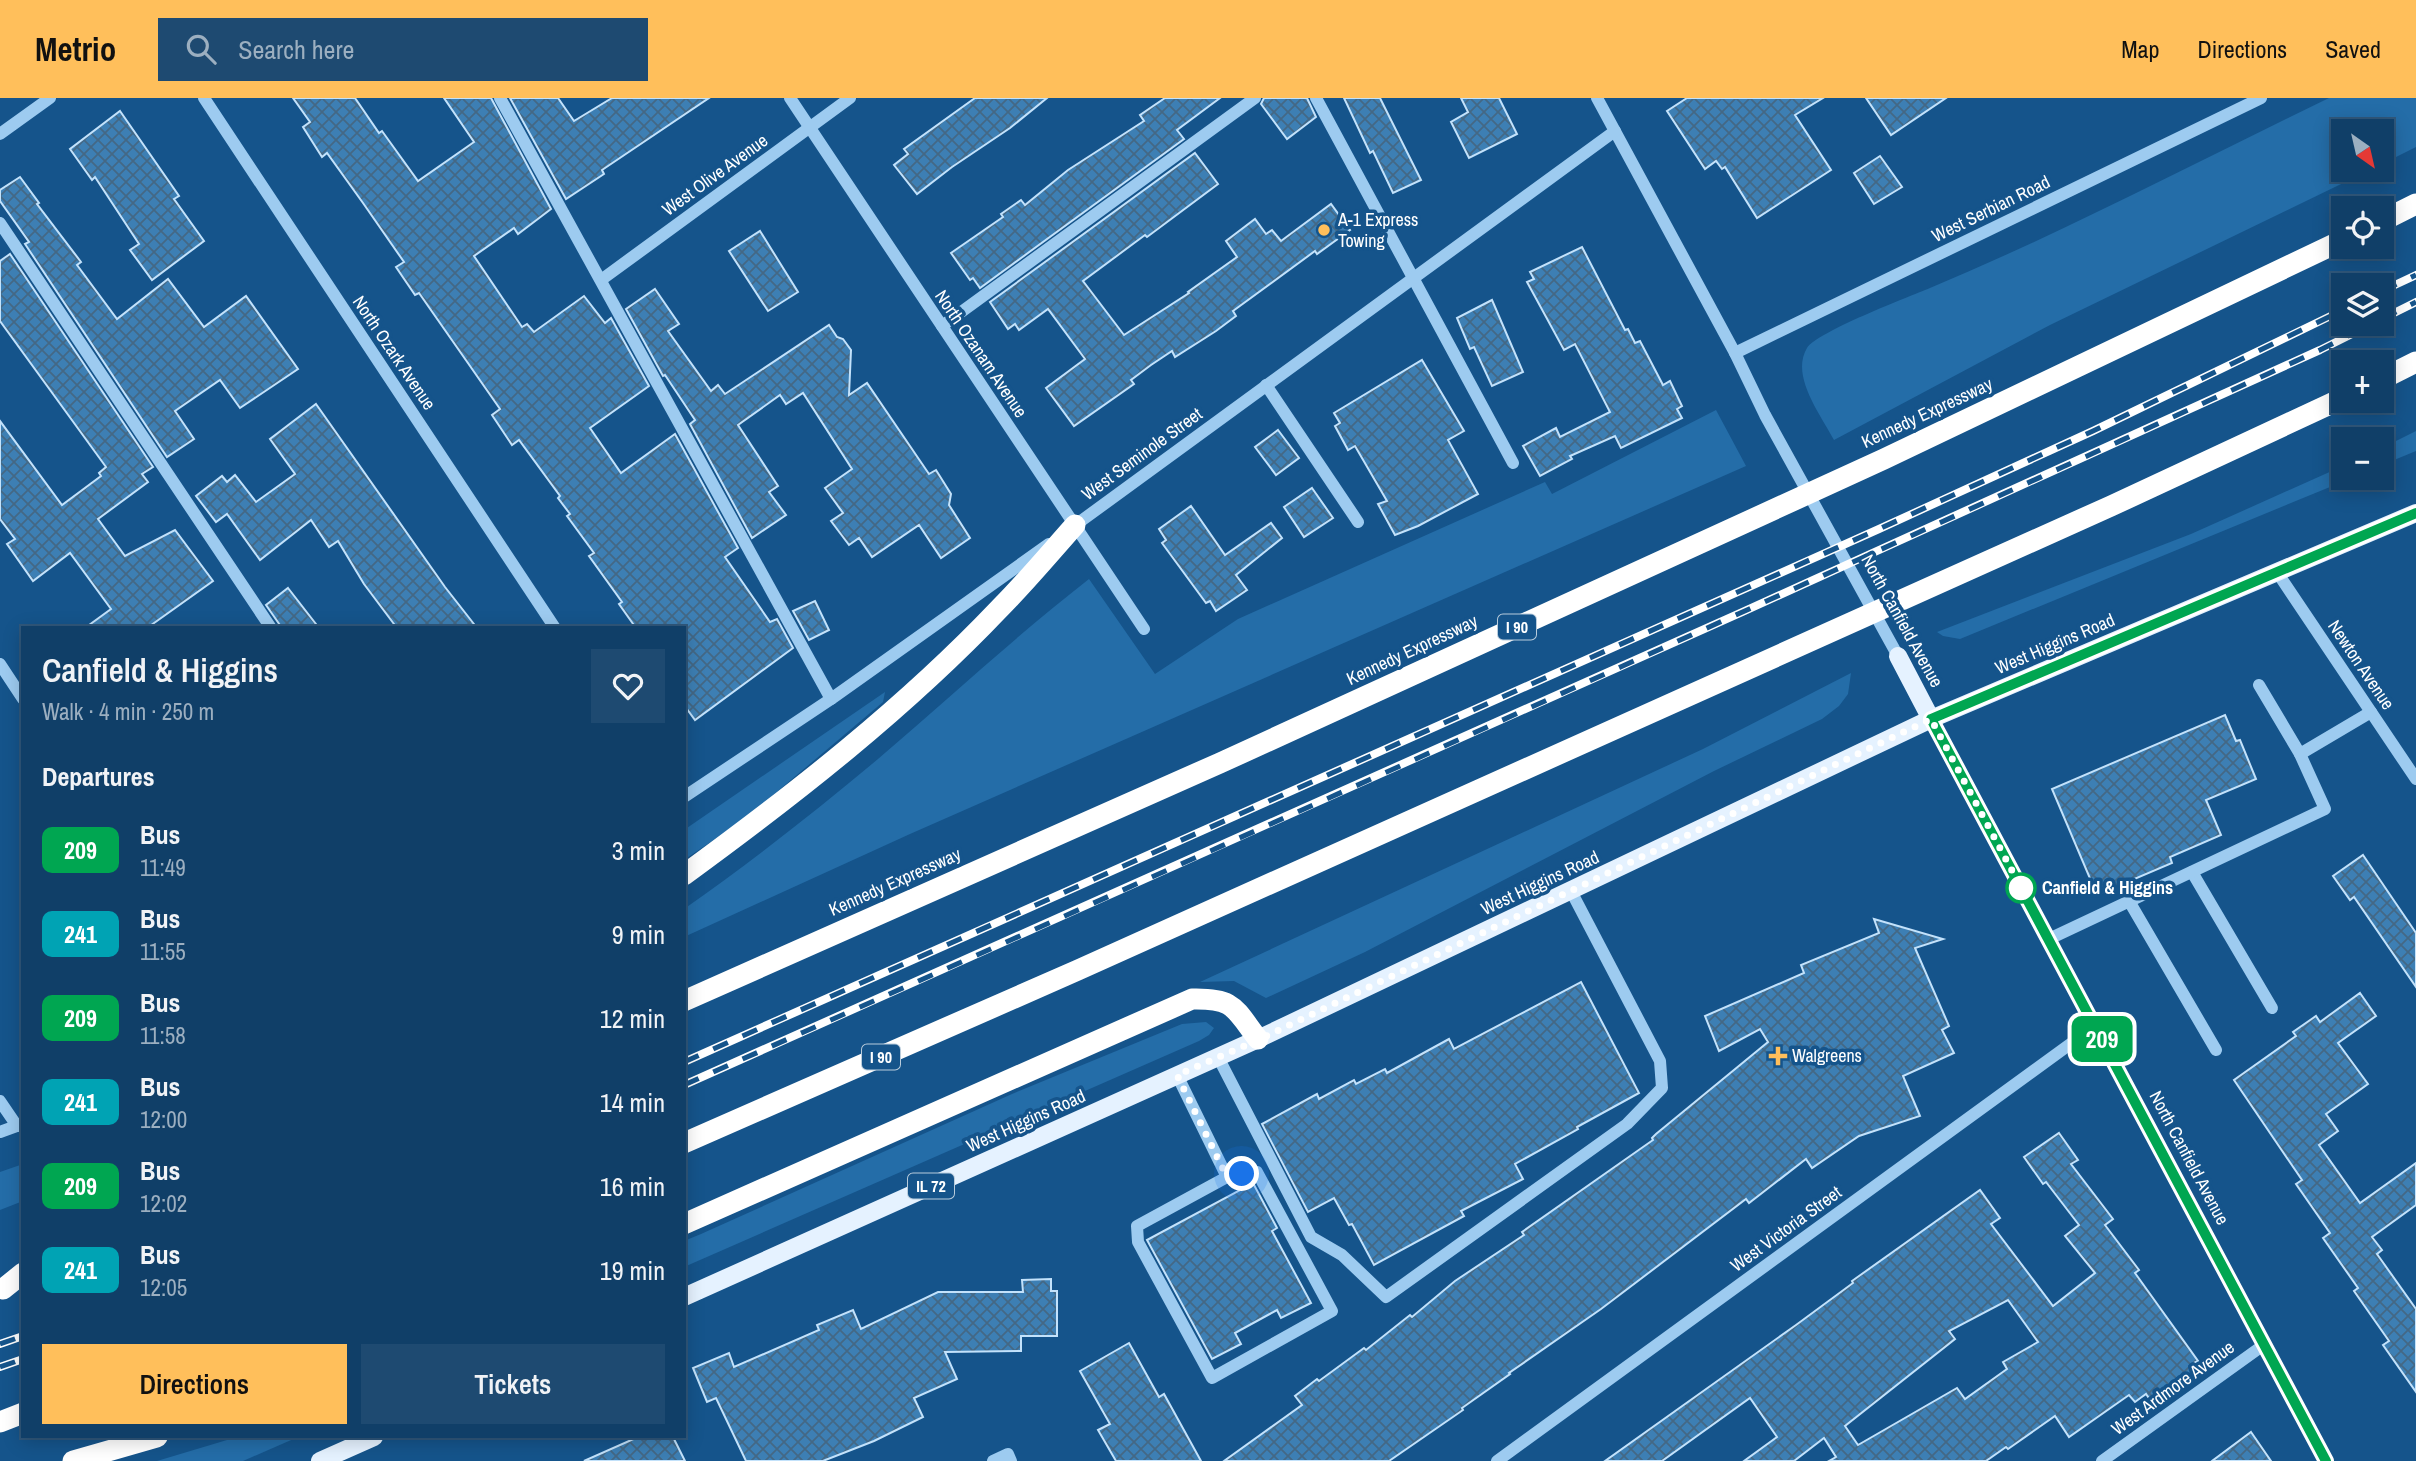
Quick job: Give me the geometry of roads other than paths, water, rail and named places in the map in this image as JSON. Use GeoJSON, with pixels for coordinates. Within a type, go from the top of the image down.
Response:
{"type":"FeatureCollection","features":[{"type":"Feature","properties":{"kind":"highway"},"geometry":{"type":"LineString","coordinates":[[2394,215],[2416,204]]}},
{"type":"Feature","properties":{"kind":"highway","name":"Kennedy Expressway"},"geometry":{"type":"LineString","coordinates":[[686,1000],[1232,757],[1858,471],[2331,246]]}},
{"type":"Feature","properties":{"kind":"highway"},"geometry":{"type":"LineString","coordinates":[[2394,373],[2416,362]]}},
{"type":"Feature","properties":{"kind":"highway","name":"I 90"},"geometry":{"type":"LineString","coordinates":[[686,1142],[1128,948],[2111,506],[2331,404]]}},
{"type":"Feature","properties":{"kind":"highway"},"geometry":{"type":"LineString","coordinates":[[686,874],[772,811],[916,689],[1000,609],[1075,526]]}},
{"type":"Feature","properties":{"kind":"highway"},"geometry":{"type":"LineString","coordinates":[[686,1223],[1192,999],[1217,998],[1233,1007],[1258,1040]]}},
{"type":"Feature","properties":{"kind":"highway"},"geometry":{"type":"LineString","coordinates":[[1,1290],[21,1275]]}},
{"type":"Feature","properties":{"kind":"highway"},"geometry":{"type":"LineString","coordinates":[[1,1290],[21,1282]]}},
{"type":"Feature","properties":{"kind":"highway"},"geometry":{"type":"LineString","coordinates":[[0,1422],[21,1414]]}},
{"type":"Feature","properties":{"kind":"highway"},"geometry":{"type":"LineString","coordinates":[[73,1461],[154,1438]]}},
{"type":"Feature","properties":{"kind":"main road","name":"West Higgins Road"},"geometry":{"type":"LineString","coordinates":[[686,1296],[1258,1040],[1931,719],[2416,513]]}},
{"type":"Feature","properties":{"kind":"main road","name":"North Canfield Avenue"},"geometry":{"type":"LineString","coordinates":[[1898,656],[1931,719]]}},
{"type":"Feature","properties":{"kind":"main road"},"geometry":{"type":"LineString","coordinates":[[320,1461],[372,1438]]}},
{"type":"Feature","properties":{"kind":"street"},"geometry":{"type":"LineString","coordinates":[[0,134],[50,98]]}},
{"type":"Feature","properties":{"kind":"street","name":"North Ozark Avenue"},"geometry":{"type":"LineString","coordinates":[[204,98],[554,626]]}},
{"type":"Feature","properties":{"kind":"street"},"geometry":{"type":"LineString","coordinates":[[500,98],[831,699]]}},
{"type":"Feature","properties":{"kind":"street","name":"North Ozanam Avenue"},"geometry":{"type":"LineString","coordinates":[[790,98],[1144,629]]}},
{"type":"Feature","properties":{"kind":"street","name":"West Olive Avenue"},"geometry":{"type":"LineString","coordinates":[[600,280],[850,98]]}},
{"type":"Feature","properties":{"kind":"street"},"geometry":{"type":"LineString","coordinates":[[942,326],[1255,98]]}},
{"type":"Feature","properties":{"kind":"street"},"geometry":{"type":"LineString","coordinates":[[1316,98],[1513,463]]}},
{"type":"Feature","properties":{"kind":"street","name":"North Canfield Avenue"},"geometry":{"type":"LineString","coordinates":[[1597,98],[1735,353],[1765,415],[1898,656]]}},
{"type":"Feature","properties":{"kind":"street","name":"West Serbian Road"},"geometry":{"type":"LineString","coordinates":[[1735,353],[2261,98]]}},
{"type":"Feature","properties":{"kind":"street","name":"West Seminole Street"},"geometry":{"type":"LineString","coordinates":[[686,796],[831,699],[1075,526],[1615,131]]}},
{"type":"Feature","properties":{"kind":"street"},"geometry":{"type":"LineString","coordinates":[[0,223],[270,626]]}},
{"type":"Feature","properties":{"kind":"street"},"geometry":{"type":"LineString","coordinates":[[1266,385],[1358,522]]}},
{"type":"Feature","properties":{"kind":"street","name":"Newton Avenue"},"geometry":{"type":"LineString","coordinates":[[2277,572],[2416,779]]}},
{"type":"Feature","properties":{"kind":"street"},"geometry":{"type":"LineString","coordinates":[[0,664],[21,696]]}},
{"type":"Feature","properties":{"kind":"street"},"geometry":{"type":"LineString","coordinates":[[2049,939],[2325,809],[2300,754],[2259,685]]}},
{"type":"Feature","properties":{"kind":"street"},"geometry":{"type":"LineString","coordinates":[[2300,754],[2371,712]]}},
{"type":"Feature","properties":{"kind":"street","name":"North Canfield Avenue"},"geometry":{"type":"LineString","coordinates":[[1931,719],[2326,1461]]}},
{"type":"Feature","properties":{"kind":"street"},"geometry":{"type":"LineString","coordinates":[[2192,872],[2272,1008]]}},
{"type":"Feature","properties":{"kind":"street"},"geometry":{"type":"LineString","coordinates":[[1218,1057],[1311,1237],[1342,1255],[1386,1297],[1627,1124],[1662,1088],[1660,1061],[1571,891]]}},
{"type":"Feature","properties":{"kind":"street"},"geometry":{"type":"LineString","coordinates":[[2129,901],[2216,1050]]}},
{"type":"Feature","properties":{"kind":"street","name":"West Victoria Street"},"geometry":{"type":"LineString","coordinates":[[1497,1461],[2095,1026]]}},
{"type":"Feature","properties":{"kind":"street"},"geometry":{"type":"LineString","coordinates":[[1177,1075],[1227,1177]]}},
{"type":"Feature","properties":{"kind":"street"},"geometry":{"type":"LineString","coordinates":[[0,1101],[20,1125],[0,1132]]}},
{"type":"Feature","properties":{"kind":"street"},"geometry":{"type":"LineString","coordinates":[[1257,1172],[1332,1311],[1212,1378],[1138,1242],[1137,1226],[1227,1177],[1257,1172]]}},
{"type":"Feature","properties":{"kind":"street","name":"West Ardmore Avenue"},"geometry":{"type":"LineString","coordinates":[[2102,1461],[2265,1344]]}},
{"type":"Feature","properties":{"kind":"street"},"geometry":{"type":"LineString","coordinates":[[993,1461],[1009,1458]]}},
{"type":"Feature","properties":{"kind":"railway"},"geometry":{"type":"LineString","coordinates":[[2394,285],[2416,275]]}},
{"type":"Feature","properties":{"kind":"railway"},"geometry":{"type":"LineString","coordinates":[[2394,313],[2416,302]]}},
{"type":"Feature","properties":{"kind":"railway"},"geometry":{"type":"LineString","coordinates":[[686,1061],[1879,529],[2093,431],[2331,316]]}},
{"type":"Feature","properties":{"kind":"railway"},"geometry":{"type":"LineString","coordinates":[[686,1084],[1708,628],[2348,336]]}},
{"type":"Feature","properties":{"kind":"railway"},"geometry":{"type":"LineString","coordinates":[[0,1344],[21,1337]]}},
{"type":"Feature","properties":{"kind":"railway"},"geometry":{"type":"LineString","coordinates":[[0,1367],[21,1360]]}},
{"type":"Feature","properties":{"kind":"place","name":"A-1 Express Towing"},"geometry":{"type":"Point","coordinates":[1324,230]}},
{"type":"Feature","properties":{"kind":"place","name":"Canfield & Higgins"},"geometry":{"type":"Point","coordinates":[2021,888]}},
{"type":"Feature","properties":{"kind":"place","name":"Walgreens"},"geometry":{"type":"Point","coordinates":[1778,1056]}}]}
